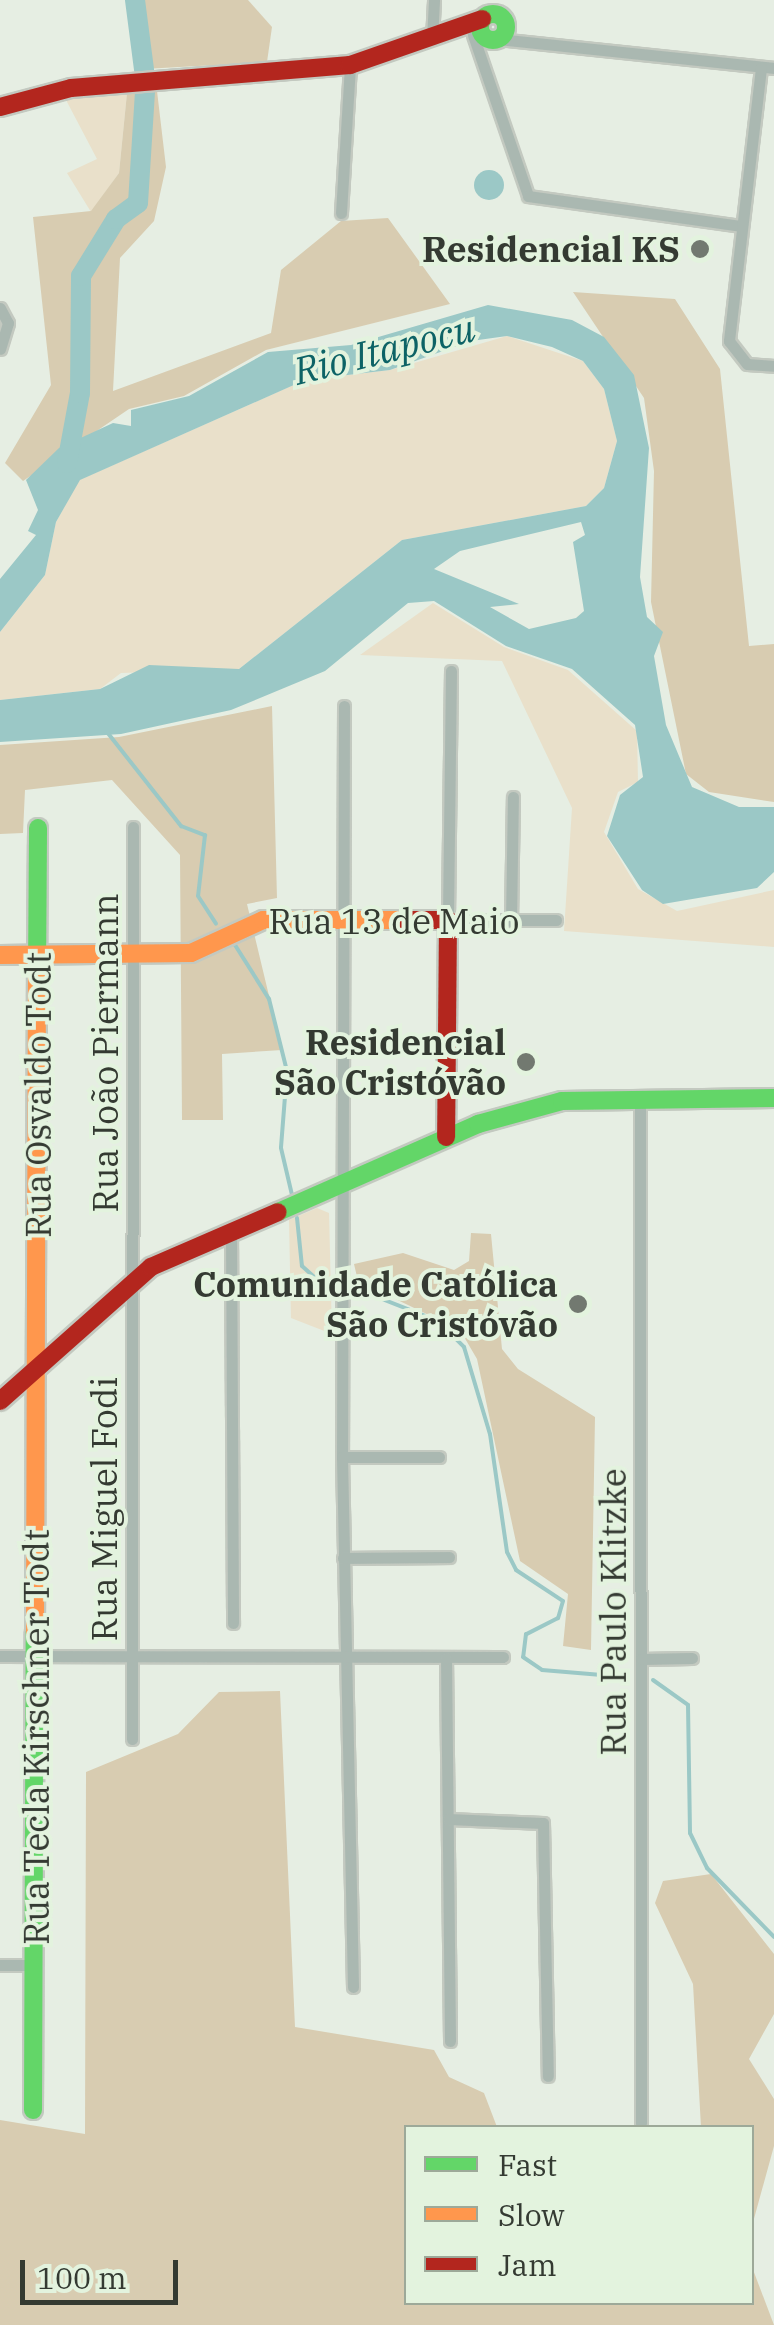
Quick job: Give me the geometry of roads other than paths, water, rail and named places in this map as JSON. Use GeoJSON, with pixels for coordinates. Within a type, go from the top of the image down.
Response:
{"type":"FeatureCollection","features":[{"type":"Feature","properties":{"kind":"street"},"geometry":{"type":"LineString","coordinates":[[432,43],[434,0]]}},
{"type":"Feature","properties":{"kind":"street"},"geometry":{"type":"LineString","coordinates":[[511,2],[490,33],[528,196],[742,226]]}},
{"type":"Feature","properties":{"kind":"street"},"geometry":{"type":"LineString","coordinates":[[0,107],[71,88],[350,65],[432,43],[490,33],[768,68],[742,226],[730,341],[747,364],[774,367]]}},
{"type":"Feature","properties":{"kind":"street"},"geometry":{"type":"LineString","coordinates":[[340,213],[350,65]]}},
{"type":"Feature","properties":{"kind":"street"},"geometry":{"type":"LineString","coordinates":[[0,349],[4,313]]}},
{"type":"Feature","properties":{"kind":"street"},"geometry":{"type":"LineString","coordinates":[[446,1137],[451,671]]}},
{"type":"Feature","properties":{"kind":"street"},"geometry":{"type":"LineString","coordinates":[[344,706],[342,1457],[353,1987]]}},
{"type":"Feature","properties":{"kind":"street"},"geometry":{"type":"LineString","coordinates":[[508,920],[510,797]]}},
{"type":"Feature","properties":{"kind":"street","name":"Rua João Piermann"},"geometry":{"type":"LineString","coordinates":[[132,1279],[133,827]]}},
{"type":"Feature","properties":{"kind":"street","name":"Rua Osvaldo Todt"},"geometry":{"type":"LineString","coordinates":[[38,828],[38,1363]]}},
{"type":"Feature","properties":{"kind":"street","name":"Rua 13 de Maio"},"geometry":{"type":"LineString","coordinates":[[0,955],[198,952],[263,920],[556,920]]}},
{"type":"Feature","properties":{"kind":"street"},"geometry":{"type":"LineString","coordinates":[[0,1401],[132,1279],[446,1137],[542,1104],[774,1098]]}},
{"type":"Feature","properties":{"kind":"street","name":"Rua Paulo Klitzke"},"geometry":{"type":"LineString","coordinates":[[640,1100],[641,2123]]}},
{"type":"Feature","properties":{"kind":"street"},"geometry":{"type":"LineString","coordinates":[[232,1232],[233,1623]]}},
{"type":"Feature","properties":{"kind":"street","name":"Rua Miguel Fodi"},"geometry":{"type":"LineString","coordinates":[[132,1279],[132,1738]]}},
{"type":"Feature","properties":{"kind":"street","name":"Rua Tecla Kirschner Todt"},"geometry":{"type":"LineString","coordinates":[[33,2110],[38,1363]]}},
{"type":"Feature","properties":{"kind":"street"},"geometry":{"type":"LineString","coordinates":[[342,1457],[438,1457]]}},
{"type":"Feature","properties":{"kind":"street"},"geometry":{"type":"LineString","coordinates":[[343,1558],[450,1557]]}},
{"type":"Feature","properties":{"kind":"street"},"geometry":{"type":"LineString","coordinates":[[0,1656],[132,1661],[504,1657]]}},
{"type":"Feature","properties":{"kind":"street"},"geometry":{"type":"LineString","coordinates":[[446,1658],[450,2042]]}},
{"type":"Feature","properties":{"kind":"street"},"geometry":{"type":"LineString","coordinates":[[641,1658],[692,1658]]}},
{"type":"Feature","properties":{"kind":"street"},"geometry":{"type":"LineString","coordinates":[[448,1818],[544,1822],[548,2076]]}},
{"type":"Feature","properties":{"kind":"street"},"geometry":{"type":"LineString","coordinates":[[0,1965],[34,1966]]}},
{"type":"Feature","properties":{"kind":"water"},"geometry":{"type":"Polygon","coordinates":[[[489,170],[503,179],[504,185],[495,199],[489,200],[475,191],[474,185],[483,171],[489,170]]]}},
{"type":"Feature","properties":{"kind":"water","name":"Rio Itapocu"},"geometry":{"type":"Polygon","coordinates":[[[488,305],[572,320],[604,337],[634,375],[649,448],[640,577],[647,617],[663,632],[654,656],[666,725],[692,787],[739,807],[774,807],[774,872],[757,888],[663,904],[642,890],[607,836],[620,795],[643,777],[635,725],[572,669],[506,646],[434,601],[408,603],[325,671],[231,710],[121,734],[0,742],[0,700],[100,689],[149,665],[239,669],[402,540],[586,506],[604,488],[617,441],[604,389],[583,361],[552,347],[507,336],[471,341],[390,370],[305,380],[80,480],[56,522],[45,575],[0,632],[0,579],[36,535],[28,531],[38,510],[26,480],[59,448],[113,423],[131,426],[131,410],[189,396],[268,352],[351,345],[488,305]],[[581,522],[460,551],[434,569],[519,604],[490,607],[529,629],[576,618],[584,611],[573,542],[585,535],[581,522]]]}},
{"type":"Feature","properties":{"kind":"waterway"},"geometry":{"type":"LineString","coordinates":[[135,0],[144,69]]}},
{"type":"Feature","properties":{"kind":"waterway"},"geometry":{"type":"LineString","coordinates":[[67,463],[80,393],[81,276],[116,219],[138,203],[145,91]]}},
{"type":"Feature","properties":{"kind":"waterway"},"geometry":{"type":"LineString","coordinates":[[107,732],[181,826],[205,835],[198,896],[216,924]]}},
{"type":"Feature","properties":{"kind":"waterway"},"geometry":{"type":"LineString","coordinates":[[235,945],[269,999],[287,1071],[281,1148],[292,1195]]}},
{"type":"Feature","properties":{"kind":"waterway"},"geometry":{"type":"LineString","coordinates":[[297,1218],[302,1266],[323,1285]]}},
{"type":"Feature","properties":{"kind":"waterway"},"geometry":{"type":"LineString","coordinates":[[354,1288],[438,1321],[464,1347],[490,1434],[507,1552],[516,1570],[563,1601],[558,1618],[526,1634],[523,1657],[542,1670],[626,1677]]}},
{"type":"Feature","properties":{"kind":"waterway"},"geometry":{"type":"LineString","coordinates":[[653,1680],[688,1705],[690,1833],[707,1868],[774,1937]]}},
{"type":"Feature","properties":{"kind":"place","name":"Residencial KS"},"geometry":{"type":"Point","coordinates":[700,249]}},
{"type":"Feature","properties":{"kind":"place","name":"Residencial São Cristóvão"},"geometry":{"type":"Point","coordinates":[526,1062]}},
{"type":"Feature","properties":{"kind":"place","name":"Comunidade Católica São Cristóvão"},"geometry":{"type":"Point","coordinates":[578,1304]}}]}
